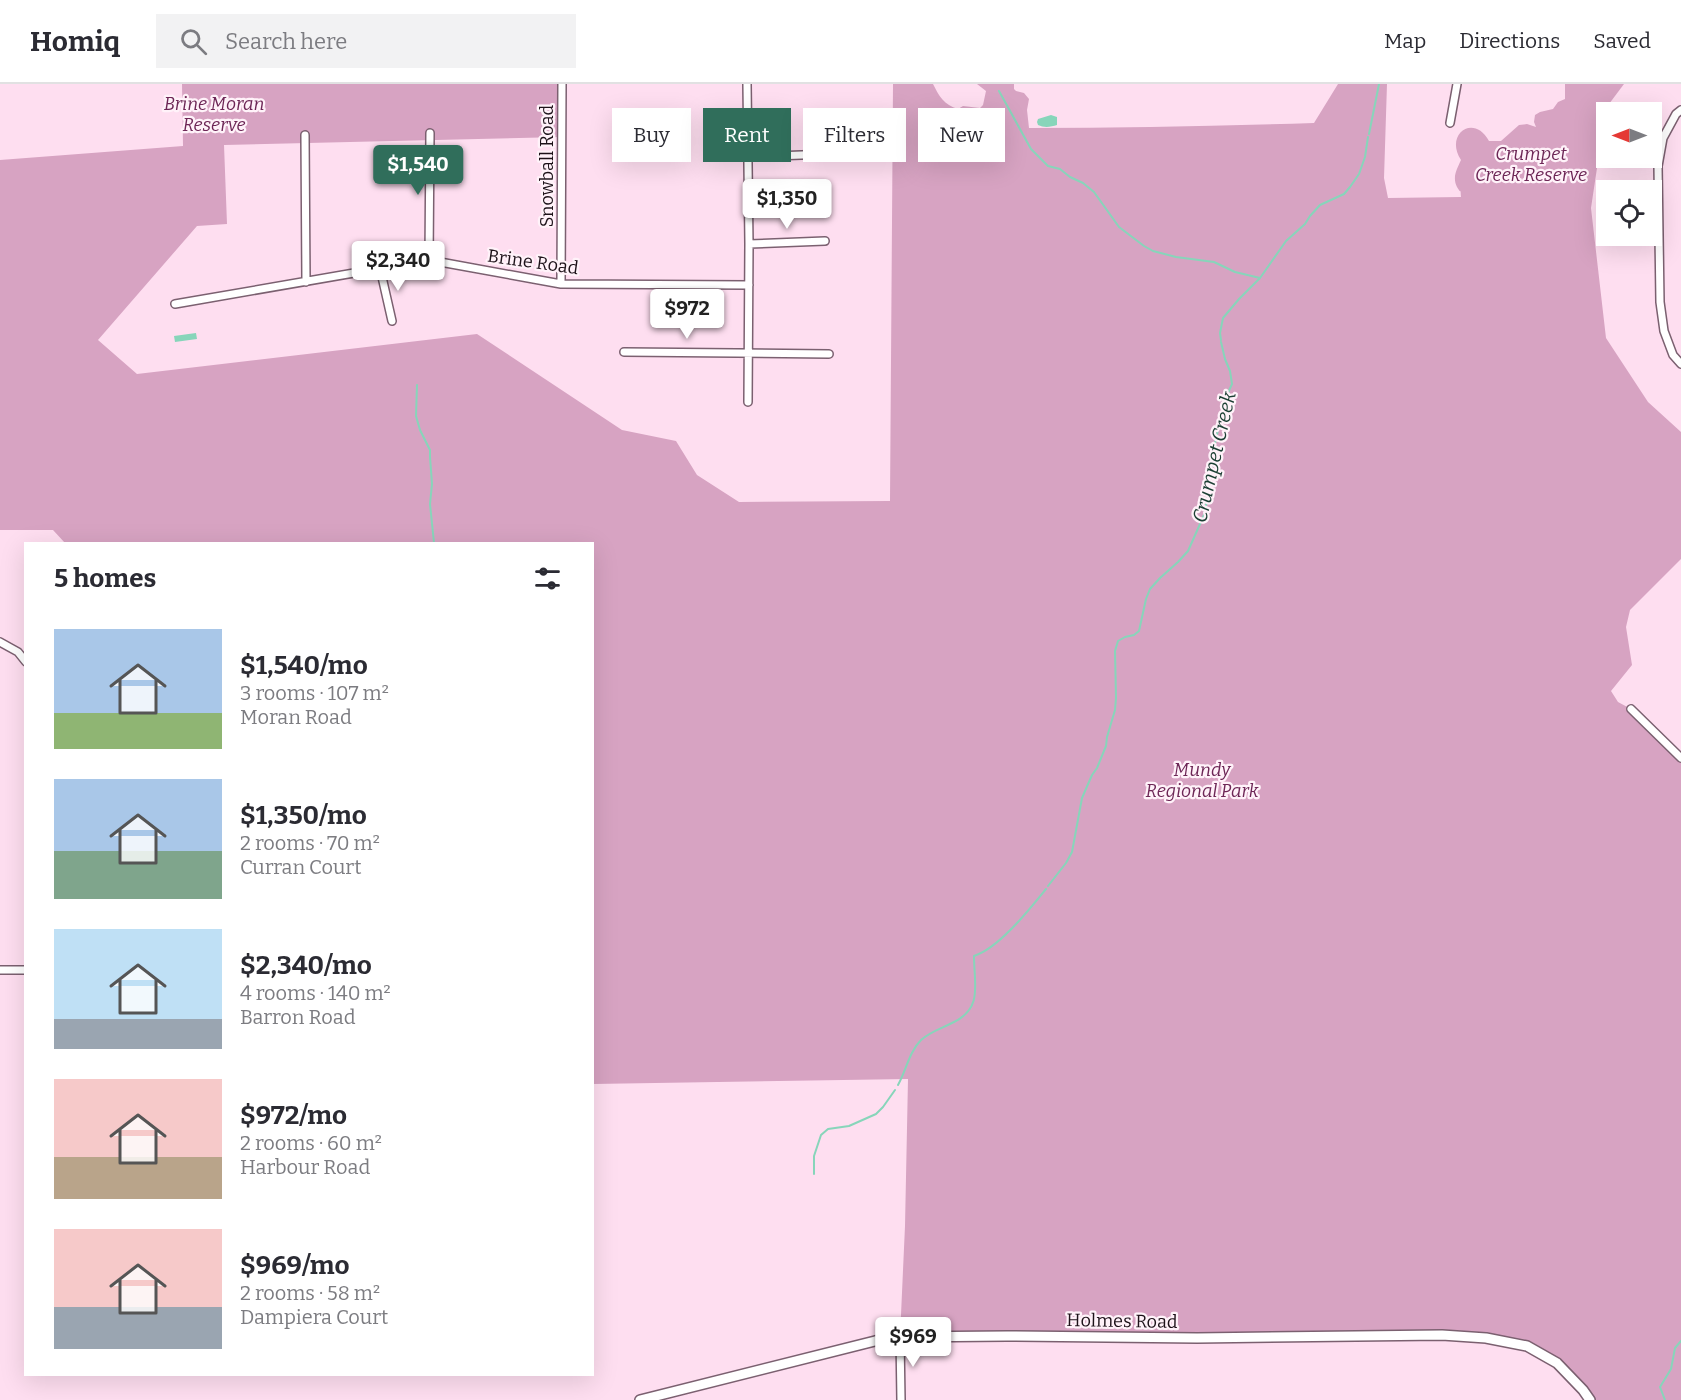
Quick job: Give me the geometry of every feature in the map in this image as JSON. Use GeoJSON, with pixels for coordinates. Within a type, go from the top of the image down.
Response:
{"type":"FeatureCollection","features":[{"type":"Feature","properties":{"kind":"street","name":"Snowball Road"},"geometry":{"type":"LineString","coordinates":[[561,284],[562,84]]}},
{"type":"Feature","properties":{"kind":"street"},"geometry":{"type":"LineString","coordinates":[[747,84],[747,108]]}},
{"type":"Feature","properties":{"kind":"street"},"geometry":{"type":"LineString","coordinates":[[1450,123],[1457,84]]}},
{"type":"Feature","properties":{"kind":"street"},"geometry":{"type":"LineString","coordinates":[[1681,110],[1676,114],[1663,138],[1658,166],[1660,302],[1664,331],[1673,355],[1681,364]]}},
{"type":"Feature","properties":{"kind":"street"},"geometry":{"type":"LineString","coordinates":[[429,260],[430,133]]}},
{"type":"Feature","properties":{"kind":"street"},"geometry":{"type":"LineString","coordinates":[[306,135],[306,282]]}},
{"type":"Feature","properties":{"kind":"street"},"geometry":{"type":"LineString","coordinates":[[747,162],[748,402]]}},
{"type":"Feature","properties":{"kind":"street"},"geometry":{"type":"LineString","coordinates":[[749,243],[825,241]]}},
{"type":"Feature","properties":{"kind":"street","name":"Brine Road"},"geometry":{"type":"LineString","coordinates":[[175,304],[429,260],[561,284],[749,285]]}},
{"type":"Feature","properties":{"kind":"street"},"geometry":{"type":"LineString","coordinates":[[381,268],[392,321]]}},
{"type":"Feature","properties":{"kind":"street"},"geometry":{"type":"LineString","coordinates":[[624,352],[829,354]]}},
{"type":"Feature","properties":{"kind":"street"},"geometry":{"type":"LineString","coordinates":[[0,642],[18,652],[24,660]]}},
{"type":"Feature","properties":{"kind":"street"},"geometry":{"type":"LineString","coordinates":[[1631,709],[1681,758]]}},
{"type":"Feature","properties":{"kind":"street"},"geometry":{"type":"LineString","coordinates":[[0,970],[24,970]]}},
{"type":"Feature","properties":{"kind":"street","name":"Holmes Road"},"geometry":{"type":"LineString","coordinates":[[640,1400],[875,1341],[900,1337],[1197,1338],[1442,1335],[1486,1338],[1527,1347],[1557,1363],[1590,1400]]}},
{"type":"Feature","properties":{"kind":"street"},"geometry":{"type":"LineString","coordinates":[[900,1337],[901,1400]]}},
{"type":"Feature","properties":{"kind":"green space","name":"Mundy Regional Park"},"geometry":{"type":"Polygon","coordinates":[[[182,84],[562,84],[562,137],[224,145],[227,224],[197,226],[98,340],[137,374],[477,334],[622,430],[676,441],[697,475],[739,502],[890,501],[892,162],[906,162],[906,108],[893,108],[893,84],[933,84],[942,100],[956,108],[918,108],[918,162],[1005,162],[1005,108],[980,108],[983,105],[986,91],[977,84],[1014,84],[1016,91],[1024,93],[1029,99],[1027,110],[1029,128],[1314,123],[1338,84],[1387,84],[1384,178],[1388,198],[1461,197],[1455,176],[1461,160],[1456,142],[1463,130],[1476,128],[1489,141],[1501,141],[1519,125],[1527,124],[1536,127],[1535,115],[1553,109],[1558,102],[1565,99],[1565,84],[1624,84],[1610,102],[1596,102],[1597,168],[1591,208],[1606,338],[1648,402],[1681,432],[1681,559],[1630,610],[1626,627],[1632,665],[1611,691],[1618,702],[1631,709],[1681,758],[1681,1400],[1590,1400],[1557,1363],[1527,1346],[1486,1338],[900,1337],[908,1079],[594,1084],[594,542],[64,542],[53,530],[0,530],[0,160],[183,146],[182,84]]]}},
{"type":"Feature","properties":{"kind":"shaded area"},"geometry":{"type":"Polygon","coordinates":[[[1051,115],[1057,117],[1057,125],[1043,127],[1038,125],[1038,119],[1051,115]]]}},
{"type":"Feature","properties":{"kind":"shaded area"},"geometry":{"type":"Polygon","coordinates":[[[196,333],[197,339],[175,342],[174,336],[196,333]]]}},
{"type":"Feature","properties":{"kind":"waterway","name":"Crumpet Creek"},"geometry":{"type":"LineString","coordinates":[[1369,134],[1379,84]]}},
{"type":"Feature","properties":{"kind":"waterway"},"geometry":{"type":"LineString","coordinates":[[999,91],[1031,149],[1048,166],[1060,169],[1094,192],[1119,227],[1144,246],[1153,251],[1176,257],[1214,262],[1235,272],[1260,278]]}},
{"type":"Feature","properties":{"kind":"waterway","name":"Crumpet Creek"},"geometry":{"type":"LineString","coordinates":[[1221,340],[1223,318],[1260,278],[1286,241],[1305,224],[1320,205],[1344,194],[1350,187],[1359,174],[1365,157],[1368,137]]}},
{"type":"Feature","properties":{"kind":"waterway","name":"Crumpet Creek"},"geometry":{"type":"LineString","coordinates":[[1048,886],[1072,852],[1082,798],[1106,746],[1115,710],[1115,651],[1118,641],[1139,631],[1150,589],[1188,551],[1204,515],[1216,438],[1232,384],[1221,342]]}},
{"type":"Feature","properties":{"kind":"waterway"},"geometry":{"type":"LineString","coordinates":[[417,385],[416,416],[430,450],[432,484],[430,504],[434,542]]}},
{"type":"Feature","properties":{"kind":"waterway","name":"Crumpet Creek"},"geometry":{"type":"LineString","coordinates":[[898,1085],[913,1050],[921,1040],[954,1022],[969,1010],[975,994],[974,956],[984,952],[1003,937],[1046,889]]}},
{"type":"Feature","properties":{"kind":"waterway","name":"Crumpet Creek"},"geometry":{"type":"LineString","coordinates":[[814,1174],[814,1156],[821,1135],[828,1129],[849,1126],[876,1114],[895,1090]]}},
{"type":"Feature","properties":{"kind":"waterway"},"geometry":{"type":"LineString","coordinates":[[1665,1400],[1660,1387],[1671,1369],[1675,1348],[1681,1341]]}},
{"type":"Feature","properties":{"kind":"park label","name":"Brine Moran Reserve"},"geometry":{"type":"Point","coordinates":[214,114]}},
{"type":"Feature","properties":{"kind":"park label","name":"Crumpet Creek Reserve"},"geometry":{"type":"Point","coordinates":[1531,164]}}]}
